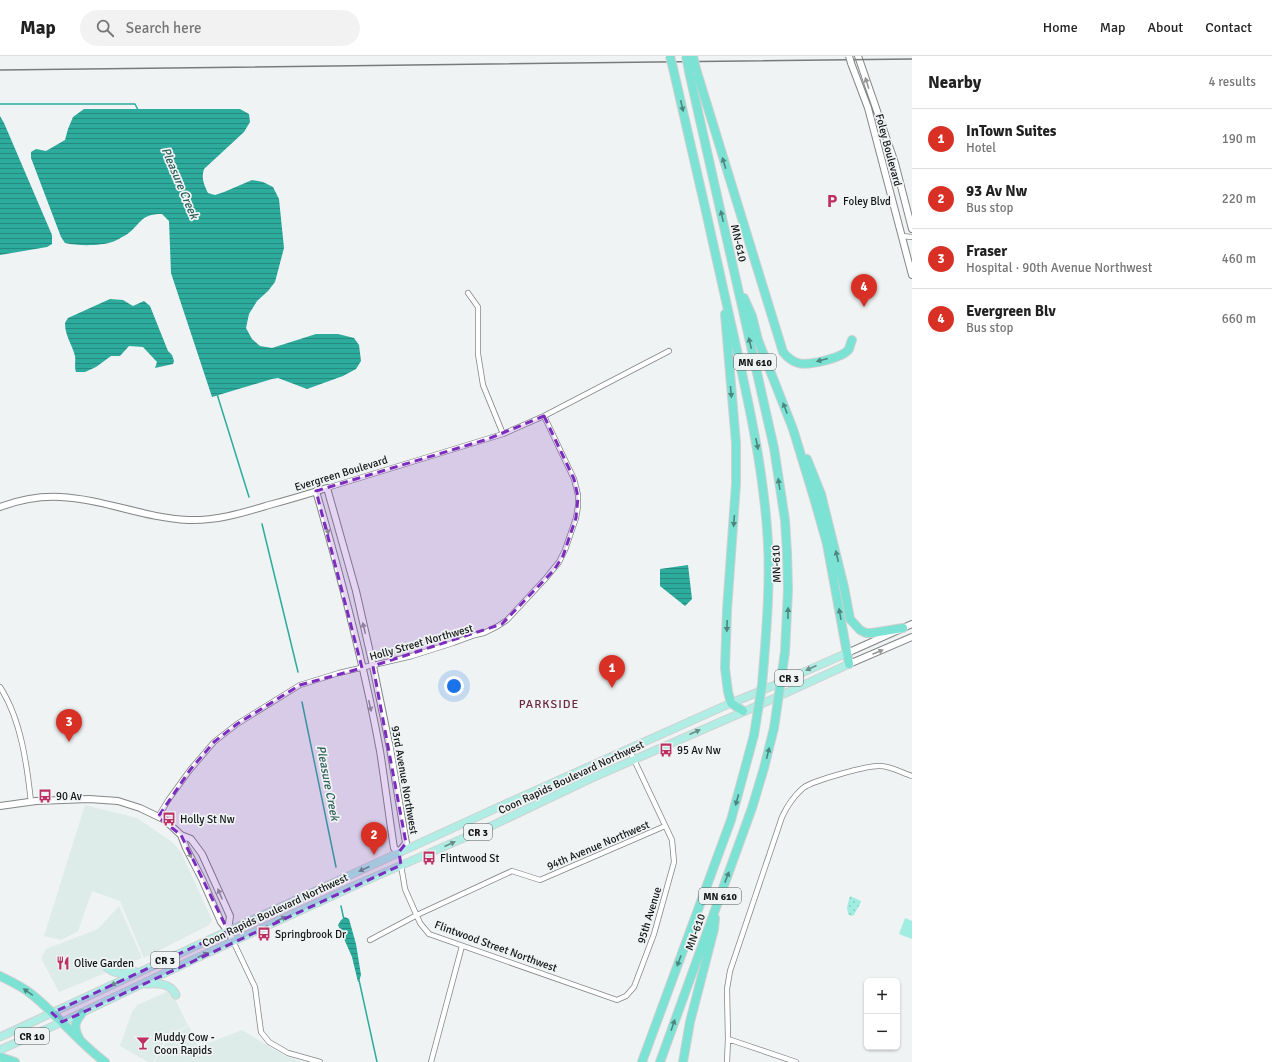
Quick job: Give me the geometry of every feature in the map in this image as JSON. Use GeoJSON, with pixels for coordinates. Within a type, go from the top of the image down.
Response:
{"type":"FeatureCollection","features":[{"type":"Feature","properties":{"kind":"highway","name":"MN-610"},"geometry":{"type":"LineString","coordinates":[[642,1062],[731,820],[754,735],[762,685],[769,597],[768,544],[758,452],[722,283],[670,56]]}},
{"type":"Feature","properties":{"kind":"highway","name":"MN-610"},"geometry":{"type":"LineString","coordinates":[[660,1062],[752,808],[764,768],[774,728],[785,652],[788,590],[785,520],[774,448],[686,56]]}},
{"type":"Feature","properties":{"kind":"highway"},"geometry":{"type":"LineString","coordinates":[[693,56],[783,352],[791,361],[810,364],[836,357],[845,352],[849,349],[852,340]]}},
{"type":"Feature","properties":{"kind":"highway"},"geometry":{"type":"LineString","coordinates":[[736,279],[752,316],[758,340],[793,429],[816,479],[844,587],[850,619],[860,630],[866,633],[903,628]]}},
{"type":"Feature","properties":{"kind":"highway"},"geometry":{"type":"LineString","coordinates":[[722,283],[736,443],[736,484],[726,668],[728,692],[731,703],[743,711]]}},
{"type":"Feature","properties":{"kind":"highway"},"geometry":{"type":"LineString","coordinates":[[793,429],[827,544],[849,664]]}},
{"type":"Feature","properties":{"kind":"highway"},"geometry":{"type":"LineString","coordinates":[[684,1062],[690,1022],[714,929],[717,904]]}},
{"type":"Feature","properties":{"kind":"highway"},"geometry":{"type":"LineString","coordinates":[[0,976],[29,992],[62,1022],[83,1044],[105,1062]]}},
{"type":"Feature","properties":{"kind":"highway"},"geometry":{"type":"LineString","coordinates":[[82,1013],[77,1020],[75,1030],[83,1044]]}},
{"type":"Feature","properties":{"kind":"highway"},"geometry":{"type":"LineString","coordinates":[[0,1057],[15,1062]]}},
{"type":"Feature","properties":{"kind":"main road","name":"Coon Rapids Boulevard Northwest"},"geometry":{"type":"LineString","coordinates":[[0,1037],[400,852],[731,703],[847,653]]}},
{"type":"Feature","properties":{"kind":"main road","name":"Coon Rapids Boulevard Northwest"},"geometry":{"type":"LineString","coordinates":[[0,1050],[82,1013],[233,941],[849,664]]}},
{"type":"Feature","properties":{"kind":"main road"},"geometry":{"type":"LineString","coordinates":[[106,966],[110,970],[120,973],[128,973],[161,962]]}},
{"type":"Feature","properties":{"kind":"main road"},"geometry":{"type":"LineString","coordinates":[[136,987],[146,984],[163,984],[171,988],[176,995]]}},
{"type":"Feature","properties":{"kind":"street","name":"Foley Boulevard"},"geometry":{"type":"LineString","coordinates":[[849,56],[868,108],[912,275]]}},
{"type":"Feature","properties":{"kind":"street","name":"Foley Boulevard"},"geometry":{"type":"LineString","coordinates":[[858,56],[895,163],[912,229]]}},
{"type":"Feature","properties":{"kind":"street"},"geometry":{"type":"LineString","coordinates":[[902,236],[912,237]]}},
{"type":"Feature","properties":{"kind":"street"},"geometry":{"type":"LineString","coordinates":[[468,293],[478,307],[478,354],[483,385],[503,434]]}},
{"type":"Feature","properties":{"kind":"street","name":"Evergreen Boulevard"},"geometry":{"type":"LineString","coordinates":[[0,507],[27,499],[60,497],[80,499],[171,519],[205,520],[240,514],[503,434],[544,416],[669,351]]}},
{"type":"Feature","properties":{"kind":"street","name":"Holly Street Northwest"},"geometry":{"type":"LineString","coordinates":[[158,817],[190,770],[214,742],[237,724],[300,685],[339,673],[418,654],[491,630],[507,620],[559,562],[565,550],[576,518],[578,497],[577,488],[544,416]]}},
{"type":"Feature","properties":{"kind":"street","name":"93rd Avenue Northwest"},"geometry":{"type":"LineString","coordinates":[[316,491],[339,571],[362,668],[379,750],[394,848],[400,852],[406,843],[390,748],[356,591],[327,488]]}},
{"type":"Feature","properties":{"kind":"street","name":"Coon Rapids Boulevard Northwest"},"geometry":{"type":"LineString","coordinates":[[847,653],[912,624]]}},
{"type":"Feature","properties":{"kind":"street","name":"Coon Rapids Boulevard Northwest"},"geometry":{"type":"LineString","coordinates":[[849,664],[912,637]]}},
{"type":"Feature","properties":{"kind":"street"},"geometry":{"type":"LineString","coordinates":[[0,688],[13,713],[21,741],[29,780],[31,802]]}},
{"type":"Feature","properties":{"kind":"street","name":"94th Avenue Northwest"},"geometry":{"type":"LineString","coordinates":[[370,940],[417,915],[512,871],[540,880],[665,826],[629,750]]}},
{"type":"Feature","properties":{"kind":"street"},"geometry":{"type":"LineString","coordinates":[[727,1062],[727,989],[730,971],[784,813],[791,801],[805,787],[817,781],[873,766],[885,766],[912,776]]}},
{"type":"Feature","properties":{"kind":"street"},"geometry":{"type":"LineString","coordinates":[[0,806],[31,802],[89,799],[118,801],[140,808],[165,820],[181,834],[191,839],[202,854],[230,916],[228,931]]}},
{"type":"Feature","properties":{"kind":"street","name":"95th Avenue"},"geometry":{"type":"LineString","coordinates":[[617,1000],[626,996],[634,987],[654,934],[674,862],[672,840],[665,826]]}},
{"type":"Feature","properties":{"kind":"street"},"geometry":{"type":"LineString","coordinates":[[181,834],[186,848],[202,879],[221,922],[228,931],[255,987],[261,1032],[269,1042],[288,1053],[320,1062]]}},
{"type":"Feature","properties":{"kind":"street","name":"Flintwood Street Northwest"},"geometry":{"type":"LineString","coordinates":[[400,852],[405,889],[420,923],[429,934],[617,1000]]}},
{"type":"Feature","properties":{"kind":"street"},"geometry":{"type":"LineString","coordinates":[[431,1062],[462,946]]}},
{"type":"Feature","properties":{"kind":"street"},"geometry":{"type":"LineString","coordinates":[[728,1039],[796,1062]]}},
{"type":"Feature","properties":{"kind":"highlighted area"},"geometry":{"type":"Polygon","coordinates":[[[544,416],[574,479],[578,497],[576,518],[563,556],[554,570],[502,624],[373,666],[406,843],[399,852],[401,865],[62,1022],[52,1013],[228,931],[181,835],[158,817],[190,770],[214,742],[237,724],[300,685],[362,668],[316,491],[488,439],[544,416]]]}},
{"type":"Feature","properties":{"kind":"shaded area"},"geometry":{"type":"Polygon","coordinates":[[[85,805],[137,818],[172,842],[181,852],[212,920],[209,925],[144,958],[120,901],[92,891],[78,931],[61,940],[44,936],[85,805]]]}},
{"type":"Feature","properties":{"kind":"shaded area"},"geometry":{"type":"Polygon","coordinates":[[[850,896],[861,901],[854,915],[851,916],[848,914],[847,907],[850,896]]]}},
{"type":"Feature","properties":{"kind":"shaded area"},"geometry":{"type":"Polygon","coordinates":[[[119,906],[142,958],[59,992],[41,958],[46,949],[98,929],[119,906]]]}},
{"type":"Feature","properties":{"kind":"shaded area"},"geometry":{"type":"Polygon","coordinates":[[[905,918],[912,921],[912,939],[899,934],[905,918]]]}},
{"type":"Feature","properties":{"kind":"shaded area"},"geometry":{"type":"Polygon","coordinates":[[[171,990],[188,1026],[172,1032],[165,1040],[153,1062],[148,1062],[120,1046],[132,1012],[137,1005],[171,990]]]}},
{"type":"Feature","properties":{"kind":"shaded area"},"geometry":{"type":"Polygon","coordinates":[[[189,1026],[198,1047],[242,1030],[285,1056],[301,1062],[154,1062],[173,1034],[189,1026]]]}},
{"type":"Feature","properties":{"kind":"water"},"geometry":{"type":"Polygon","coordinates":[[[84,109],[240,109],[249,114],[250,122],[244,132],[204,169],[203,176],[204,184],[208,193],[215,195],[252,180],[263,182],[273,187],[279,199],[284,248],[275,282],[257,301],[249,314],[246,328],[252,339],[260,346],[272,348],[316,334],[338,334],[354,338],[359,345],[361,361],[356,369],[343,376],[307,389],[278,378],[212,397],[171,273],[169,221],[162,214],[149,216],[141,220],[126,235],[114,241],[101,244],[70,244],[65,243],[61,237],[31,158],[31,152],[36,149],[46,151],[65,140],[73,117],[84,109]]]}},
{"type":"Feature","properties":{"kind":"water"},"geometry":{"type":"Polygon","coordinates":[[[0,116],[52,235],[52,244],[47,247],[0,255],[0,116]]]}},
{"type":"Feature","properties":{"kind":"water"},"geometry":{"type":"Polygon","coordinates":[[[110,299],[123,300],[133,306],[144,301],[150,306],[168,351],[172,355],[174,361],[173,364],[155,368],[157,362],[143,347],[129,346],[120,356],[111,356],[96,367],[85,372],[76,372],[75,356],[66,332],[65,323],[68,318],[110,299]]]}},
{"type":"Feature","properties":{"kind":"water"},"geometry":{"type":"Polygon","coordinates":[[[688,565],[692,599],[685,606],[660,586],[660,569],[688,565]]]}},
{"type":"Feature","properties":{"kind":"water"},"geometry":{"type":"Polygon","coordinates":[[[345,917],[349,919],[356,944],[361,975],[358,982],[352,957],[338,925],[345,917]]]}},
{"type":"Feature","properties":{"kind":"waterway","name":"Pleasure Creek"},"geometry":{"type":"LineString","coordinates":[[0,104],[135,104],[138,110]]}},
{"type":"Feature","properties":{"kind":"waterway","name":"Pleasure Creek"},"geometry":{"type":"LineString","coordinates":[[217,394],[249,497]]}},
{"type":"Feature","properties":{"kind":"waterway","name":"Pleasure Creek"},"geometry":{"type":"LineString","coordinates":[[262,524],[298,672]]}},
{"type":"Feature","properties":{"kind":"waterway","name":"Pleasure Creek"},"geometry":{"type":"LineString","coordinates":[[302,702],[336,867]]}},
{"type":"Feature","properties":{"kind":"waterway","name":"Pleasure Creek"},"geometry":{"type":"LineString","coordinates":[[341,906],[344,920]]}},
{"type":"Feature","properties":{"kind":"waterway","name":"Pleasure Creek"},"geometry":{"type":"LineString","coordinates":[[359,980],[377,1062]]}},
{"type":"Feature","properties":{"kind":"railway"},"geometry":{"type":"LineString","coordinates":[[0,70],[912,59]]}},
{"type":"Feature","properties":{"kind":"place","name":"Foley Blvd"},"geometry":{"type":"Point","coordinates":[832,201]}},
{"type":"Feature","properties":{"kind":"place","name":"Evergreen Blv"},"geometry":{"type":"Point","coordinates":[864,307]}},
{"type":"Feature","properties":{"kind":"place","name":"InTown Suites"},"geometry":{"type":"Point","coordinates":[612,688]}},
{"type":"Feature","properties":{"kind":"place","name":"Fraser"},"geometry":{"type":"Point","coordinates":[69,742]}},
{"type":"Feature","properties":{"kind":"place","name":"95 Av Nw"},"geometry":{"type":"Point","coordinates":[666,750]}},
{"type":"Feature","properties":{"kind":"place","name":"90 Av"},"geometry":{"type":"Point","coordinates":[45,796]}},
{"type":"Feature","properties":{"kind":"place","name":"Holly St Nw"},"geometry":{"type":"Point","coordinates":[169,819]}},
{"type":"Feature","properties":{"kind":"place","name":"93 Av Nw"},"geometry":{"type":"Point","coordinates":[374,855]}},
{"type":"Feature","properties":{"kind":"place","name":"Flintwood St"},"geometry":{"type":"Point","coordinates":[429,858]}},
{"type":"Feature","properties":{"kind":"place","name":"Springbrook Dr"},"geometry":{"type":"Point","coordinates":[264,934]}},
{"type":"Feature","properties":{"kind":"place","name":"Olive Garden"},"geometry":{"type":"Point","coordinates":[63,963]}},
{"type":"Feature","properties":{"kind":"place","name":"Muddy Cow - Coon Rapids"},"geometry":{"type":"Point","coordinates":[143,1043]}},
{"type":"Feature","properties":{"kind":"district","name":"PARKSIDE"},"geometry":{"type":"Point","coordinates":[549,704]}}]}
